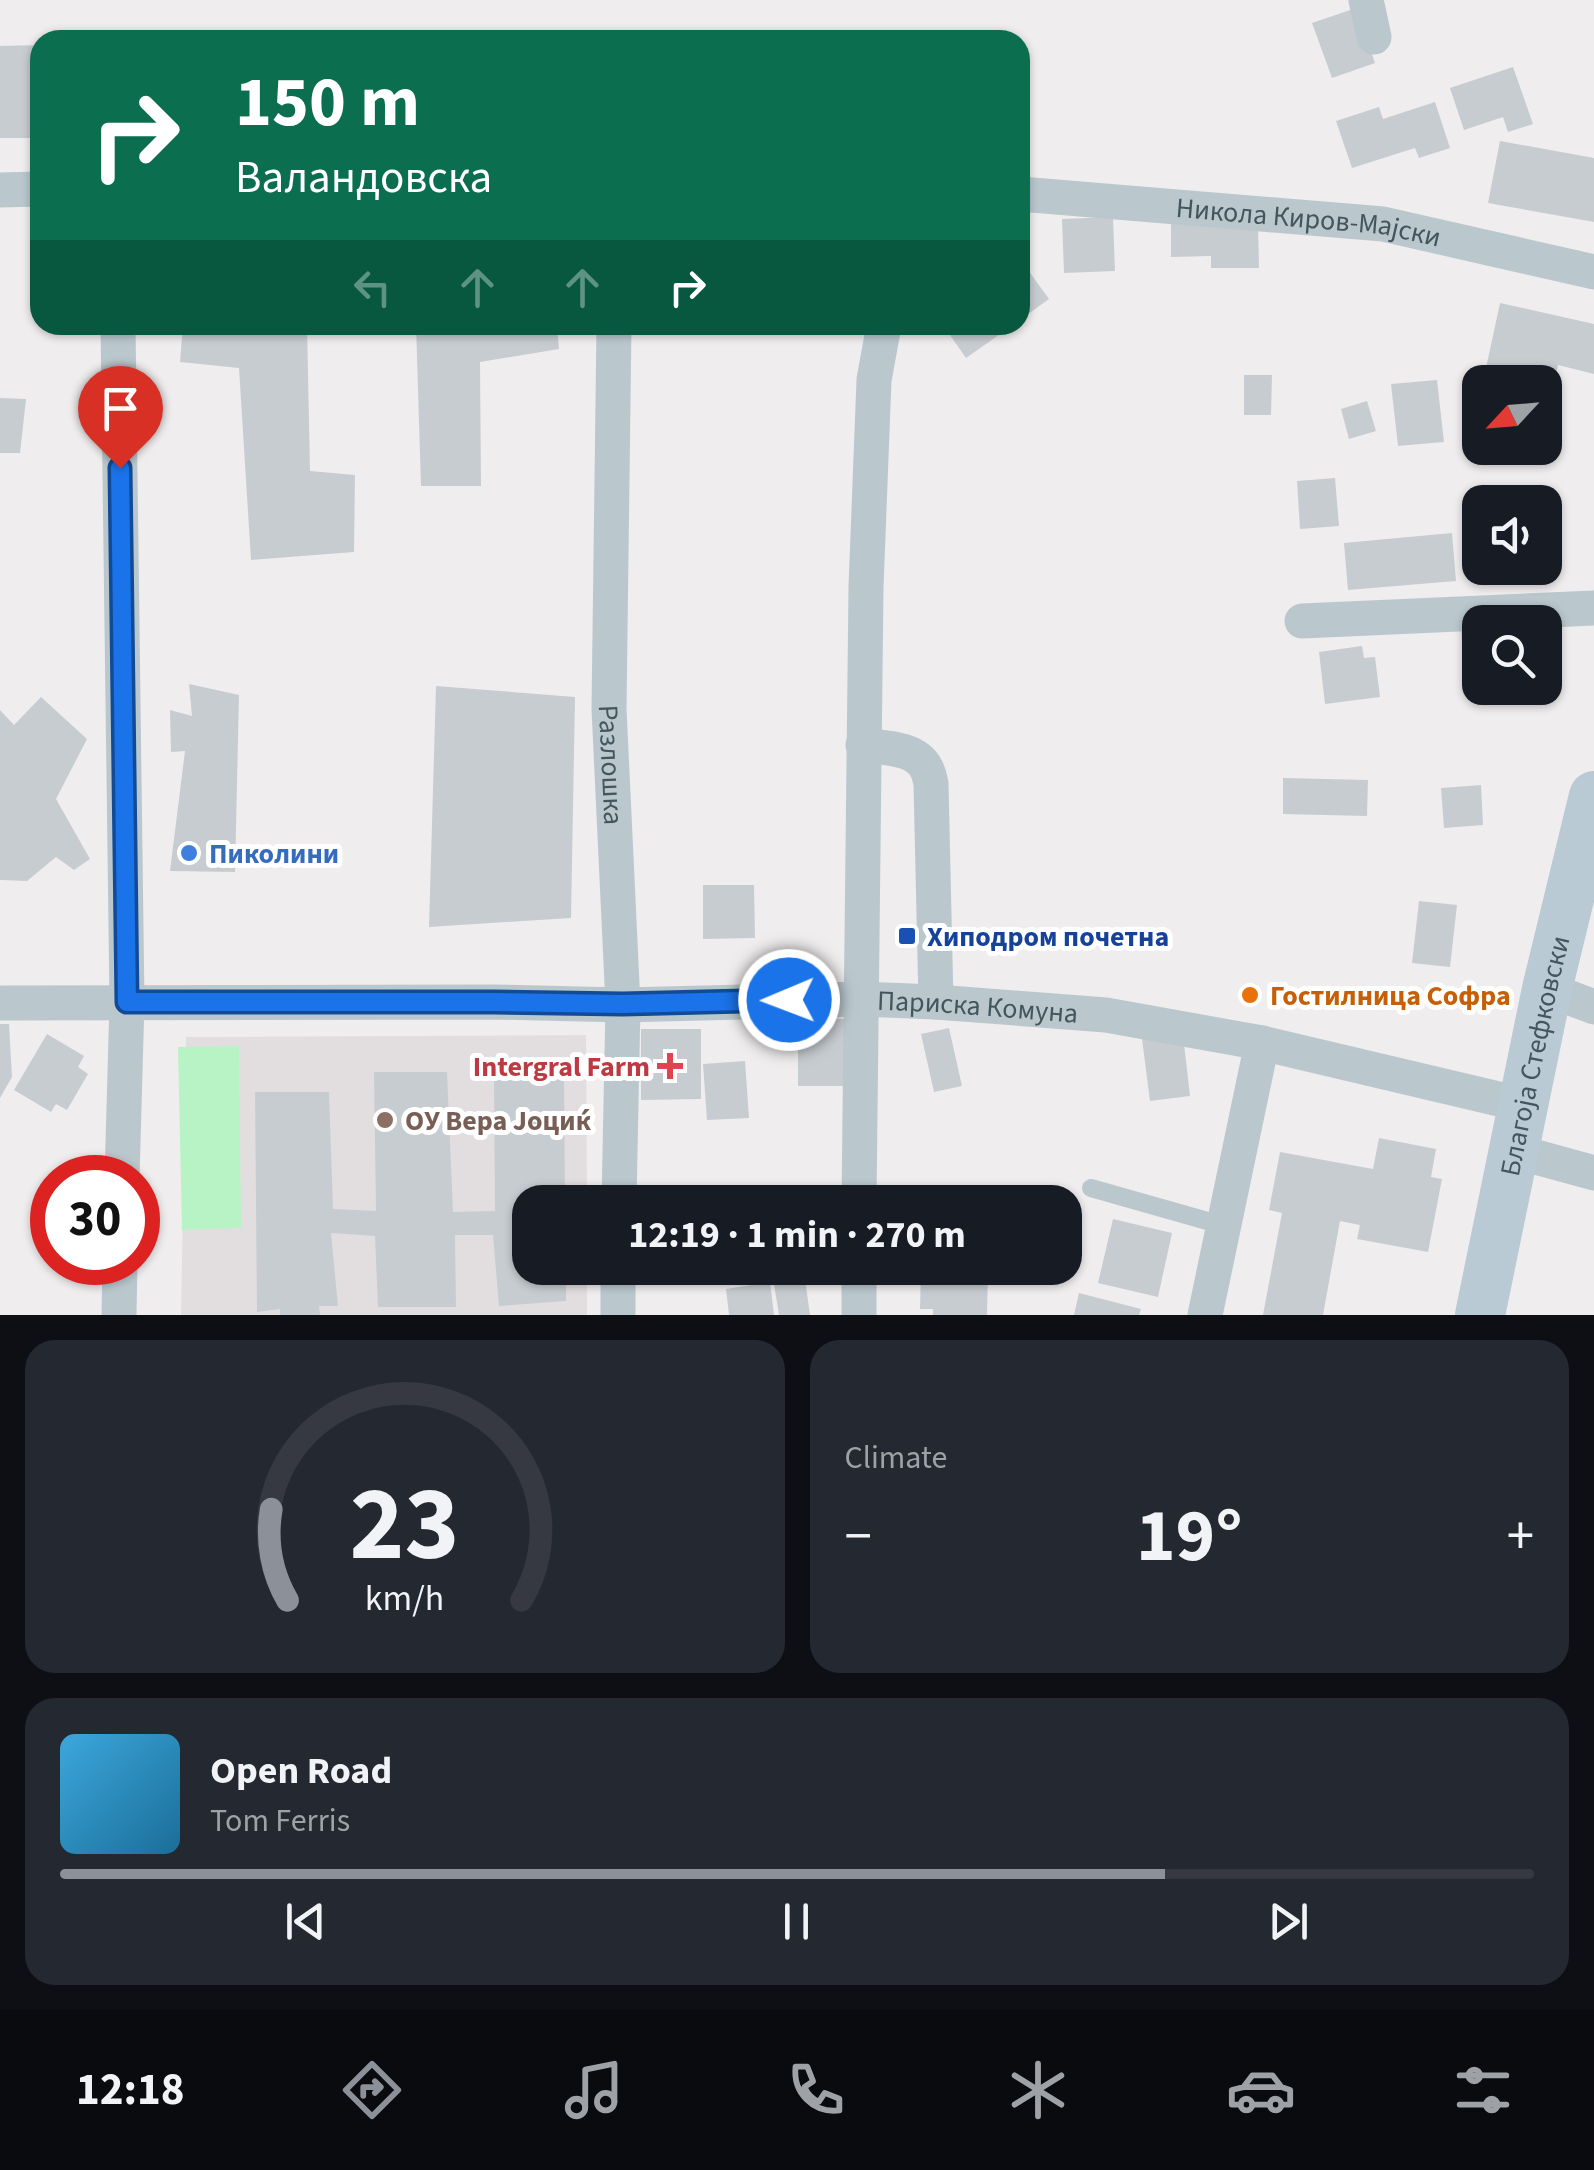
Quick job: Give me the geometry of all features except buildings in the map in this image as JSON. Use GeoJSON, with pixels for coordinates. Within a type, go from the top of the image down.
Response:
{"type":"FeatureCollection","features":[{"type":"Feature","properties":{"kind":"main road","name":"Благоја Стефковски"},"geometry":{"type":"LineString","coordinates":[[1480,1315],[1547,990],[1594,796]]}},
{"type":"Feature","properties":{"kind":"street"},"geometry":{"type":"LineString","coordinates":[[1366,0],[1374,37]]}},
{"type":"Feature","properties":{"kind":"street"},"geometry":{"type":"LineString","coordinates":[[0,190],[30,189]]}},
{"type":"Feature","properties":{"kind":"street","name":"Никола Киров-Мајски"},"geometry":{"type":"LineString","coordinates":[[1030,195],[1383,224],[1594,272]]}},
{"type":"Feature","properties":{"kind":"street"},"geometry":{"type":"LineString","coordinates":[[118,335],[127,1002],[123,1155]]}},
{"type":"Feature","properties":{"kind":"street","name":"Разлошка"},"geometry":{"type":"LineString","coordinates":[[614,335],[609,709],[623,1004],[620,1185]]}},
{"type":"Feature","properties":{"kind":"street"},"geometry":{"type":"LineString","coordinates":[[859,1185],[862,745],[874,380],[882,335]]}},
{"type":"Feature","properties":{"kind":"street"},"geometry":{"type":"LineString","coordinates":[[1302,621],[1594,608]]}},
{"type":"Feature","properties":{"kind":"street"},"geometry":{"type":"LineString","coordinates":[[862,745],[914,755],[926,767],[931,784],[936,1002]]}},
{"type":"Feature","properties":{"kind":"street"},"geometry":{"type":"LineString","coordinates":[[1547,990],[1594,1008]]}},
{"type":"Feature","properties":{"kind":"street","name":"Париска Комуна"},"geometry":{"type":"LineString","coordinates":[[0,1003],[623,1004],[860,999],[1106,1015],[1262,1044],[1519,1128],[1594,1174]]}},
{"type":"Feature","properties":{"kind":"street"},"geometry":{"type":"LineString","coordinates":[[1205,1315],[1262,1044]]}},
{"type":"Feature","properties":{"kind":"street"},"geometry":{"type":"LineString","coordinates":[[119,1315],[120,1285]]}},
{"type":"Feature","properties":{"kind":"street"},"geometry":{"type":"LineString","coordinates":[[618,1285],[618,1315]]}},
{"type":"Feature","properties":{"kind":"street"},"geometry":{"type":"LineString","coordinates":[[859,1285],[859,1315]]}},
{"type":"Feature","properties":{"kind":"lane"},"geometry":{"type":"LineString","coordinates":[[1091,1188],[1225,1226]]}},
{"type":"Feature","properties":{"kind":"shaded area","name":"ОУ Вера Јоциќ"},"geometry":{"type":"Polygon","coordinates":[[[586,1035],[587,1185],[512,1185],[512,1285],[587,1285],[587,1315],[181,1315],[186,1037],[586,1035]]]}},
{"type":"Feature","properties":{"kind":"green space"},"geometry":{"type":"Polygon","coordinates":[[[239,1046],[241,1228],[182,1230],[178,1047],[239,1046]]]}},
{"type":"Feature","properties":{"kind":"place","name":"Пиколини"},"geometry":{"type":"Point","coordinates":[189,853]}},
{"type":"Feature","properties":{"kind":"place","name":"Хиподром почетна"},"geometry":{"type":"Point","coordinates":[907,936]}},
{"type":"Feature","properties":{"kind":"place","name":"Гостилница Софра"},"geometry":{"type":"Point","coordinates":[1250,995]}},
{"type":"Feature","properties":{"kind":"place","name":"Intergral Farm"},"geometry":{"type":"Point","coordinates":[670,1066]}},
{"type":"Feature","properties":{"kind":"place","name":"ОУ Вера Јоциќ"},"geometry":{"type":"Point","coordinates":[385,1120]}},
{"type":"Feature","properties":{"kind":"route"},"geometry":{"type":"LineString","coordinates":[[120,468],[127,1002],[623,1004],[789,1000]]}}]}
